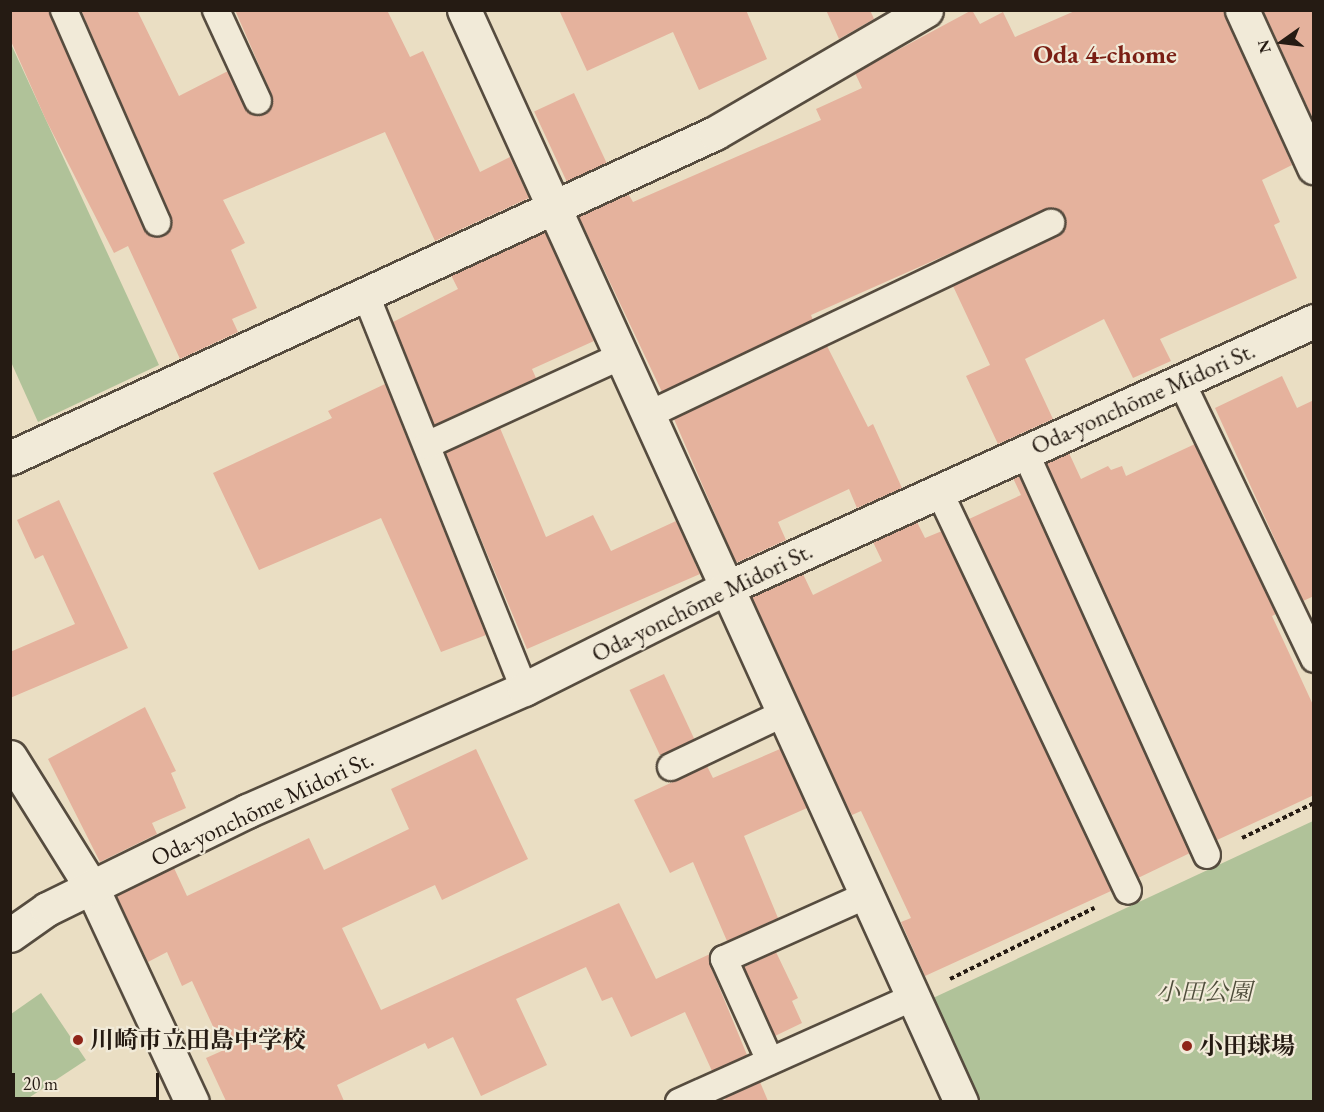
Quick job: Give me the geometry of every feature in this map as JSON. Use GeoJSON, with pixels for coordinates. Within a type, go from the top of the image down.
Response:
{"type":"FeatureCollection","features":[{"type":"Feature","properties":{"kind":"street"},"geometry":{"type":"LineString","coordinates":[[464,10],[724,589],[961,1101]]}},
{"type":"Feature","properties":{"kind":"street"},"geometry":{"type":"LineString","coordinates":[[10,458],[715,133],[926,10]]}},
{"type":"Feature","properties":{"kind":"street"},"geometry":{"type":"LineString","coordinates":[[1242,10],[1314,167]]}},
{"type":"Feature","properties":{"kind":"street","name":"Oda-yonchōme Midori St."},"geometry":{"type":"LineString","coordinates":[[10,935],[47,909],[247,811],[524,689],[724,589],[1314,321]]}},
{"type":"Feature","properties":{"kind":"street"},"geometry":{"type":"LineString","coordinates":[[10,757],[92,888],[192,1101]]}},
{"type":"Feature","properties":{"kind":"lane"},"geometry":{"type":"LineString","coordinates":[[64,10],[157,222]]}},
{"type":"Feature","properties":{"kind":"lane"},"geometry":{"type":"LineString","coordinates":[[216,10],[258,100]]}},
{"type":"Feature","properties":{"kind":"lane"},"geometry":{"type":"LineString","coordinates":[[646,416],[1051,223]]}},
{"type":"Feature","properties":{"kind":"lane"},"geometry":{"type":"LineString","coordinates":[[365,293],[524,689]]}},
{"type":"Feature","properties":{"kind":"lane"},"geometry":{"type":"LineString","coordinates":[[427,445],[620,357]]}},
{"type":"Feature","properties":{"kind":"lane"},"geometry":{"type":"LineString","coordinates":[[1181,381],[1314,659]]}},
{"type":"Feature","properties":{"kind":"lane"},"geometry":{"type":"LineString","coordinates":[[1025,452],[1207,855]]}},
{"type":"Feature","properties":{"kind":"lane"},"geometry":{"type":"LineString","coordinates":[[939,491],[1128,891]]}},
{"type":"Feature","properties":{"kind":"lane"},"geometry":{"type":"LineString","coordinates":[[671,767],[782,714]]}},
{"type":"Feature","properties":{"kind":"lane"},"geometry":{"type":"LineString","coordinates":[[770,1061],[724,958],[866,896]]}},
{"type":"Feature","properties":{"kind":"lane"},"geometry":{"type":"LineString","coordinates":[[679,1101],[912,998]]}},
{"type":"Feature","properties":{"kind":"green space"},"geometry":{"type":"Polygon","coordinates":[[[11,44],[159,365],[38,422],[11,362],[11,44]]]}},
{"type":"Feature","properties":{"kind":"green space","name":"小田公園"},"geometry":{"type":"Polygon","coordinates":[[[1313,821],[1313,1101],[981,1101],[933,998],[1313,821]]]}},
{"type":"Feature","properties":{"kind":"green space"},"geometry":{"type":"Polygon","coordinates":[[[41,993],[86,1060],[24,1101],[11,1101],[11,1014],[41,993]]]}},
{"type":"Feature","properties":{"kind":"building"},"geometry":{"type":"Polygon","coordinates":[[[10,10],[49,10],[143,228],[155,237],[169,231],[171,216],[81,10],[137,10],[179,96],[228,71],[245,108],[257,116],[270,110],[272,95],[235,10],[387,10],[410,57],[423,51],[480,172],[510,157],[529,198],[435,241],[385,132],[223,200],[245,243],[231,250],[257,308],[232,319],[238,332],[180,359],[128,246],[114,253],[46,120],[10,39],[10,10]]]}},
{"type":"Feature","properties":{"kind":"building"},"geometry":{"type":"Polygon","coordinates":[[[559,10],[746,10],[767,59],[699,90],[673,32],[587,71],[559,10]]]}},
{"type":"Feature","properties":{"kind":"building"},"geometry":{"type":"Polygon","coordinates":[[[826,10],[870,10],[874,19],[839,39],[826,10]]]}},
{"type":"Feature","properties":{"kind":"building"},"geometry":{"type":"Polygon","coordinates":[[[972,10],[980,24],[1003,12],[1015,37],[1077,10],[1224,10],[1292,165],[1262,180],[1280,222],[1274,225],[1297,278],[1160,339],[1171,361],[1133,378],[1104,319],[1025,359],[1053,419],[998,444],[966,376],[990,365],[953,286],[1058,236],[1065,217],[1052,208],[811,315],[813,320],[662,392],[579,217],[629,195],[633,202],[821,120],[816,109],[862,88],[855,73],[972,10]]]}},
{"type":"Feature","properties":{"kind":"building"},"geometry":{"type":"Polygon","coordinates":[[[1263,10],[1314,10],[1314,121],[1263,10]]]}},
{"type":"Feature","properties":{"kind":"building"},"geometry":{"type":"Polygon","coordinates":[[[574,93],[607,163],[567,181],[534,112],[574,93]]]}},
{"type":"Feature","properties":{"kind":"building"},"geometry":{"type":"Polygon","coordinates":[[[545,232],[594,341],[532,369],[536,378],[434,425],[393,322],[458,289],[451,275],[545,232]]]}},
{"type":"Feature","properties":{"kind":"building"},"geometry":{"type":"Polygon","coordinates":[[[827,346],[868,427],[873,424],[902,488],[857,508],[849,489],[778,522],[786,540],[736,563],[674,419],[827,346]]]}},
{"type":"Feature","properties":{"kind":"building"},"geometry":{"type":"Polygon","coordinates":[[[1282,376],[1297,408],[1314,400],[1314,596],[1303,601],[1215,408],[1282,376]]]}},
{"type":"Feature","properties":{"kind":"building"},"geometry":{"type":"Polygon","coordinates":[[[385,384],[486,635],[441,652],[381,518],[259,570],[213,473],[332,418],[328,411],[385,384]]]}},
{"type":"Feature","properties":{"kind":"building"},"geometry":{"type":"Polygon","coordinates":[[[500,428],[546,537],[593,515],[611,551],[676,521],[700,574],[527,649],[445,453],[500,428]]]}},
{"type":"Feature","properties":{"kind":"building"},"geometry":{"type":"Polygon","coordinates":[[[1195,444],[1276,614],[1272,616],[1314,707],[1314,795],[1217,840],[1046,463],[1069,453],[1081,479],[1108,466],[1111,470],[1122,466],[1126,476],[1195,444]]]}},
{"type":"Feature","properties":{"kind":"building"},"geometry":{"type":"Polygon","coordinates":[[[1019,476],[1190,853],[1138,878],[969,519],[1021,495],[1013,478],[1019,476]]]}},
{"type":"Feature","properties":{"kind":"building"},"geometry":{"type":"Polygon","coordinates":[[[59,500],[128,648],[10,698],[10,652],[75,624],[43,555],[35,559],[17,520],[59,500]]]}},
{"type":"Feature","properties":{"kind":"building"},"geometry":{"type":"Polygon","coordinates":[[[917,522],[925,538],[942,531],[1111,891],[925,976],[901,922],[911,918],[861,811],[852,815],[841,793],[752,597],[803,574],[813,595],[882,561],[873,542],[917,522]]]}},
{"type":"Feature","properties":{"kind":"building"},"geometry":{"type":"Polygon","coordinates":[[[664,674],[694,739],[660,755],[630,690],[664,674]]]}},
{"type":"Feature","properties":{"kind":"building"},"geometry":{"type":"Polygon","coordinates":[[[145,707],[176,771],[171,773],[186,808],[152,823],[157,834],[100,862],[48,759],[145,707]]]}},
{"type":"Feature","properties":{"kind":"building"},"geometry":{"type":"Polygon","coordinates":[[[476,749],[528,859],[442,900],[435,885],[342,928],[381,1010],[619,903],[656,979],[710,954],[710,965],[747,1055],[712,1071],[685,1012],[631,1037],[612,997],[602,1001],[586,967],[516,999],[547,1065],[481,1096],[453,1037],[428,1049],[425,1043],[337,1085],[344,1101],[226,1101],[206,1058],[224,1050],[192,981],[182,986],[167,952],[148,962],[116,896],[174,868],[187,896],[309,838],[324,870],[409,829],[391,789],[476,749]]]}},
{"type":"Feature","properties":{"kind":"building"},"geometry":{"type":"Polygon","coordinates":[[[780,749],[807,808],[744,836],[778,918],[727,941],[693,862],[670,873],[634,800],[707,766],[713,778],[780,749]]]}},
{"type":"Feature","properties":{"kind":"building"},"geometry":{"type":"Polygon","coordinates":[[[776,952],[798,998],[792,1001],[802,1023],[775,1036],[744,967],[776,952]]]}},
{"type":"Feature","properties":{"kind":"building"},"geometry":{"type":"Polygon","coordinates":[[[760,1082],[768,1101],[726,1101],[725,1098],[760,1082]]]}},
{"type":"Feature","properties":{"kind":"place","name":"川崎市立田島中学校"},"geometry":{"type":"Point","coordinates":[78,1040]}},
{"type":"Feature","properties":{"kind":"place","name":"小田球場"},"geometry":{"type":"Point","coordinates":[1187,1046]}},
{"type":"Feature","properties":{"kind":"district","name":"Oda 4-chome"},"geometry":{"type":"Point","coordinates":[1105,55]}}]}
